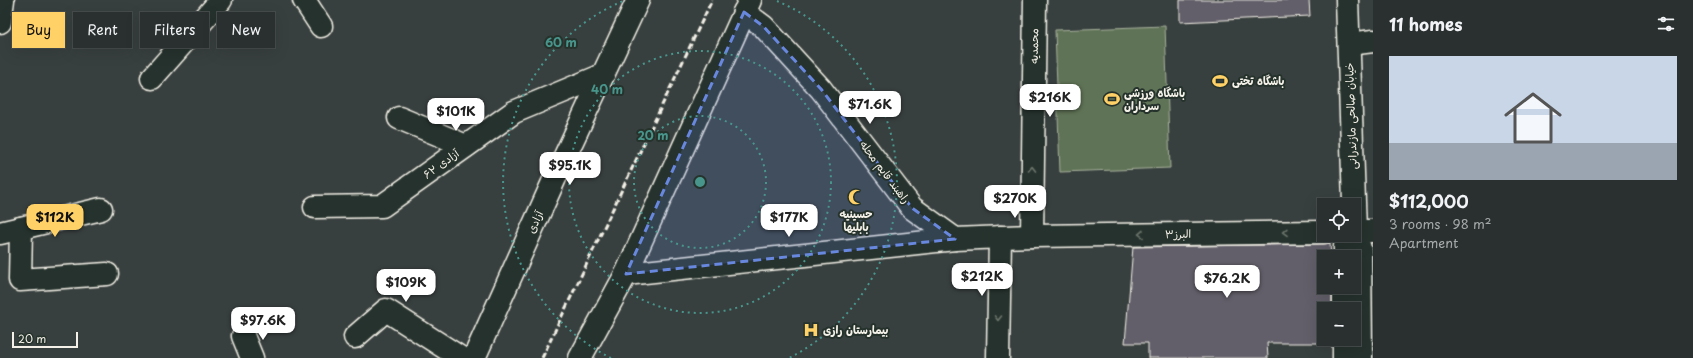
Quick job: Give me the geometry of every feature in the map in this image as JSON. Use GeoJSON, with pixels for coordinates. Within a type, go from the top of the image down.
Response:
{"type":"FeatureCollection","features":[{"type":"Feature","properties":{"kind":"street"},"geometry":{"type":"LineString","coordinates":[[0,22],[3,0]]}},
{"type":"Feature","properties":{"kind":"street"},"geometry":{"type":"LineString","coordinates":[[152,78],[221,0]]}},
{"type":"Feature","properties":{"kind":"street"},"geometry":{"type":"LineString","coordinates":[[304,0],[321,26]]}},
{"type":"Feature","properties":{"kind":"street","name":"آزادی"},"geometry":{"type":"LineString","coordinates":[[474,358],[638,0]]}},
{"type":"Feature","properties":{"kind":"street","name":"محمدیه"},"geometry":{"type":"LineString","coordinates":[[1032,236],[1035,0]]}},
{"type":"Feature","properties":{"kind":"street","name":"خیابان صالحی مازندرانی"},"geometry":{"type":"LineString","coordinates":[[1347,0],[1356,198]]}},
{"type":"Feature","properties":{"kind":"street"},"geometry":{"type":"LineString","coordinates":[[580,358],[626,274],[747,6]]}},
{"type":"Feature","properties":{"kind":"street","name":"راهبند قایم محله"},"geometry":{"type":"LineString","coordinates":[[747,6],[763,26],[821,89],[912,208],[955,239]]}},
{"type":"Feature","properties":{"kind":"street"},"geometry":{"type":"LineString","coordinates":[[1349,44],[1373,41]]}},
{"type":"Feature","properties":{"kind":"street","name":"آزادی ۶۲"},"geometry":{"type":"LineString","coordinates":[[315,207],[382,206],[514,112],[603,75]]}},
{"type":"Feature","properties":{"kind":"street"},"geometry":{"type":"LineString","coordinates":[[399,118],[466,146]]}},
{"type":"Feature","properties":{"kind":"street"},"geometry":{"type":"LineString","coordinates":[[101,209],[10,231],[20,280],[107,274]]}},
{"type":"Feature","properties":{"kind":"street","name":"البرز۳"},"geometry":{"type":"LineString","coordinates":[[1000,237],[1317,232]]}},
{"type":"Feature","properties":{"kind":"street"},"geometry":{"type":"LineString","coordinates":[[626,274],[955,239],[1000,237],[998,358]]}},
{"type":"Feature","properties":{"kind":"street","name":"خیابان صالحی مازندرانی"},"geometry":{"type":"LineString","coordinates":[[1359,242],[1361,358]]}},
{"type":"Feature","properties":{"kind":"street"},"geometry":{"type":"LineString","coordinates":[[355,337],[386,310],[461,358]]}},
{"type":"Feature","properties":{"kind":"street"},"geometry":{"type":"LineString","coordinates":[[243,336],[252,358]]}},
{"type":"Feature","properties":{"kind":"street"},"geometry":{"type":"LineString","coordinates":[[1344,346],[1344,358]]}},
{"type":"Feature","properties":{"kind":"highlighted area"},"geometry":{"type":"Polygon","coordinates":[[[744,12],[763,26],[821,89],[912,208],[955,239],[626,274],[744,12]]]}},
{"type":"Feature","properties":{"kind":"green space","name":"باشگاه ورزشی سرداران"},"geometry":{"type":"Polygon","coordinates":[[[1165,26],[1170,168],[1060,172],[1055,30],[1165,26]]]}},
{"type":"Feature","properties":{"kind":"building"},"geometry":{"type":"Polygon","coordinates":[[[1180,0],[1309,0],[1310,16],[1180,22],[1180,0]]]}},
{"type":"Feature","properties":{"kind":"building"},"geometry":{"type":"Polygon","coordinates":[[[1330,243],[1330,250],[1317,250],[1317,294],[1332,294],[1332,302],[1317,302],[1317,343],[1267,343],[1268,358],[1148,358],[1148,343],[1125,343],[1133,247],[1330,243]]]}},
{"type":"Feature","properties":{"kind":"railway"},"geometry":{"type":"LineString","coordinates":[[542,358],[712,0]]}},
{"type":"Feature","properties":{"kind":"place","name":"باشگاه تختی"},"geometry":{"type":"Point","coordinates":[1220,81]}},
{"type":"Feature","properties":{"kind":"place","name":"باشگاه ورزشی سرداران"},"geometry":{"type":"Point","coordinates":[1112,99]}},
{"type":"Feature","properties":{"kind":"place","name":"حسینیه بابلیها"},"geometry":{"type":"Point","coordinates":[856,197]}},
{"type":"Feature","properties":{"kind":"place","name":"بیمارستان رازی"},"geometry":{"type":"Point","coordinates":[811,330]}}]}
